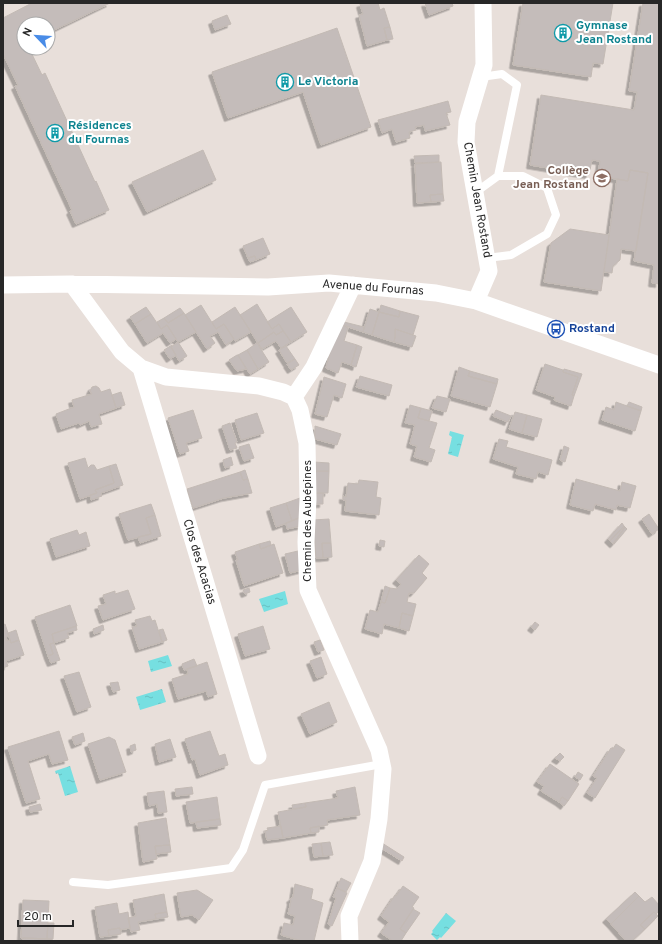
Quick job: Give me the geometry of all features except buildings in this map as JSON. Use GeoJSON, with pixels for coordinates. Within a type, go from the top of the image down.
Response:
{"type":"FeatureCollection","features":[{"type":"Feature","properties":{"kind":"street","name":"Chemin Jean Rostand"},"geometry":{"type":"LineString","coordinates":[[476,301],[490,271],[466,142],[467,122],[484,65],[483,3]]}},
{"type":"Feature","properties":{"kind":"street","name":"Avenue du Fournas"},"geometry":{"type":"LineString","coordinates":[[3,285],[72,284],[268,287],[329,283],[436,292],[476,301],[659,365]]}},
{"type":"Feature","properties":{"kind":"street"},"geometry":{"type":"LineString","coordinates":[[72,284],[122,352],[140,368],[166,376],[259,386],[283,392],[294,397],[314,367],[353,286]]}},
{"type":"Feature","properties":{"kind":"street","name":"Clos des Acacias"},"geometry":{"type":"LineString","coordinates":[[140,368],[258,756]]}},
{"type":"Feature","properties":{"kind":"street","name":"Chemin des Aubépines"},"geometry":{"type":"LineString","coordinates":[[294,397],[300,410],[307,443],[308,499],[306,542],[308,590],[379,750],[383,769],[379,819],[372,861],[349,916],[350,941]]}},
{"type":"Feature","properties":{"kind":"lane"},"geometry":{"type":"LineString","coordinates":[[481,77],[502,74],[518,84],[498,176]]}},
{"type":"Feature","properties":{"kind":"lane"},"geometry":{"type":"LineString","coordinates":[[476,192],[498,176],[523,176],[547,188],[556,215],[547,234],[511,255],[487,258]]}},
{"type":"Feature","properties":{"kind":"lane"},"geometry":{"type":"LineString","coordinates":[[73,882],[108,885],[231,868],[243,850],[265,785],[382,764]]}},
{"type":"Feature","properties":{"kind":"water"},"geometry":{"type":"Polygon","coordinates":[[[450,431],[464,435],[458,457],[448,454],[452,437],[449,435],[450,431]]]}},
{"type":"Feature","properties":{"kind":"water"},"geometry":{"type":"Polygon","coordinates":[[[285,591],[288,604],[264,612],[259,599],[285,591]]]}},
{"type":"Feature","properties":{"kind":"water"},"geometry":{"type":"Polygon","coordinates":[[[168,655],[172,666],[151,672],[148,661],[168,655]]]}},
{"type":"Feature","properties":{"kind":"water"},"geometry":{"type":"Polygon","coordinates":[[[162,689],[166,702],[140,710],[136,697],[162,689]]]}},
{"type":"Feature","properties":{"kind":"water"},"geometry":{"type":"Polygon","coordinates":[[[70,766],[78,792],[65,796],[58,773],[56,774],[55,771],[70,766]]]}},
{"type":"Feature","properties":{"kind":"water"},"geometry":{"type":"Polygon","coordinates":[[[446,913],[456,921],[441,938],[440,937],[437,940],[431,934],[433,932],[432,931],[446,913]]]}},
{"type":"Feature","properties":{"kind":"place","name":"Gymnase Jean Rostand"},"geometry":{"type":"Point","coordinates":[563,33]}},
{"type":"Feature","properties":{"kind":"place","name":"Le Victoria"},"geometry":{"type":"Point","coordinates":[285,82]}},
{"type":"Feature","properties":{"kind":"place","name":"Résidences du Fournas"},"geometry":{"type":"Point","coordinates":[55,133]}},
{"type":"Feature","properties":{"kind":"place","name":"Collège Jean Rostand"},"geometry":{"type":"Point","coordinates":[602,178]}},
{"type":"Feature","properties":{"kind":"place","name":"Rostand"},"geometry":{"type":"Point","coordinates":[556,329]}}]}
